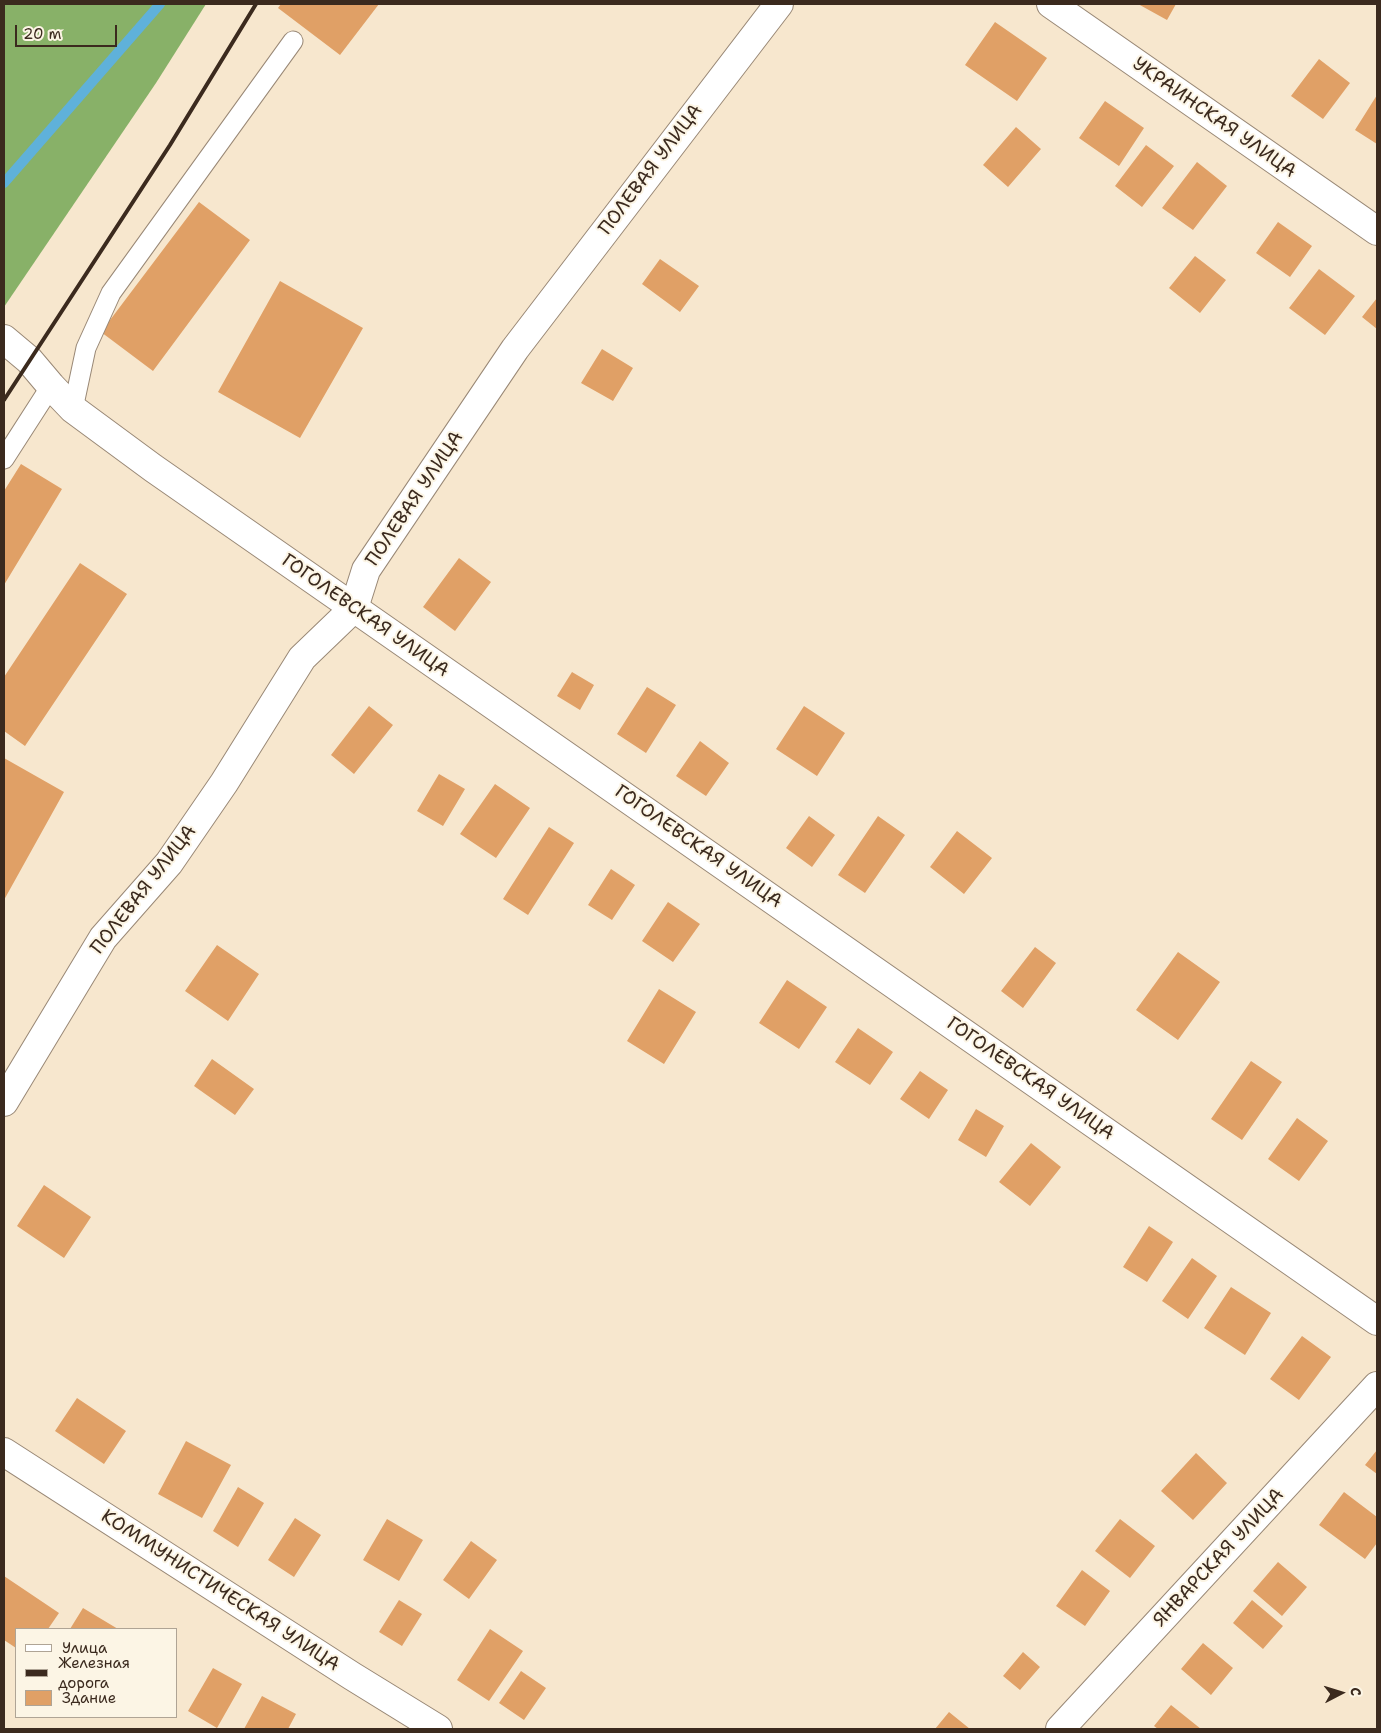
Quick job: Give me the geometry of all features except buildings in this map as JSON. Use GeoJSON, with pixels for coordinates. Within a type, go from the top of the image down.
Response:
{"type":"FeatureCollection","features":[{"type":"Feature","properties":{"kind":"street","name":"ПОЛЕВАЯ УЛИЦА"},"geometry":{"type":"LineString","coordinates":[[4,1102],[103,938],[170,862],[224,783],[302,658],[354,608],[366,570],[515,349],[779,4]]}},
{"type":"Feature","properties":{"kind":"street","name":"УКРАИНСКАЯ УЛИЦА"},"geometry":{"type":"LineString","coordinates":[[1051,4],[1377,231]]}},
{"type":"Feature","properties":{"kind":"street","name":"ГОГОЛЕВСКАЯ УЛИЦА"},"geometry":{"type":"LineString","coordinates":[[4,339],[29,360],[73,409],[153,468],[1377,1321]]}},
{"type":"Feature","properties":{"kind":"street","name":"ЯНВАРСКАЯ УЛИЦА"},"geometry":{"type":"LineString","coordinates":[[1060,1729],[1377,1386]]}},
{"type":"Feature","properties":{"kind":"street","name":"КОММУНИСТИЧЕСКАЯ УЛИЦА"},"geometry":{"type":"LineString","coordinates":[[4,1452],[352,1676],[438,1729]]}},
{"type":"Feature","properties":{"kind":"lane"},"geometry":{"type":"LineString","coordinates":[[73,409],[86,348],[110,293],[293,41]]}},
{"type":"Feature","properties":{"kind":"lane"},"geometry":{"type":"LineString","coordinates":[[4,459],[51,386]]}},
{"type":"Feature","properties":{"kind":"green space"},"geometry":{"type":"Polygon","coordinates":[[[4,4],[206,4],[156,83],[4,307],[4,4]]]}},
{"type":"Feature","properties":{"kind":"waterway"},"geometry":{"type":"LineString","coordinates":[[4,183],[160,4]]}},
{"type":"Feature","properties":{"kind":"railway"},"geometry":{"type":"LineString","coordinates":[[4,400],[170,145],[256,4]]}}]}
